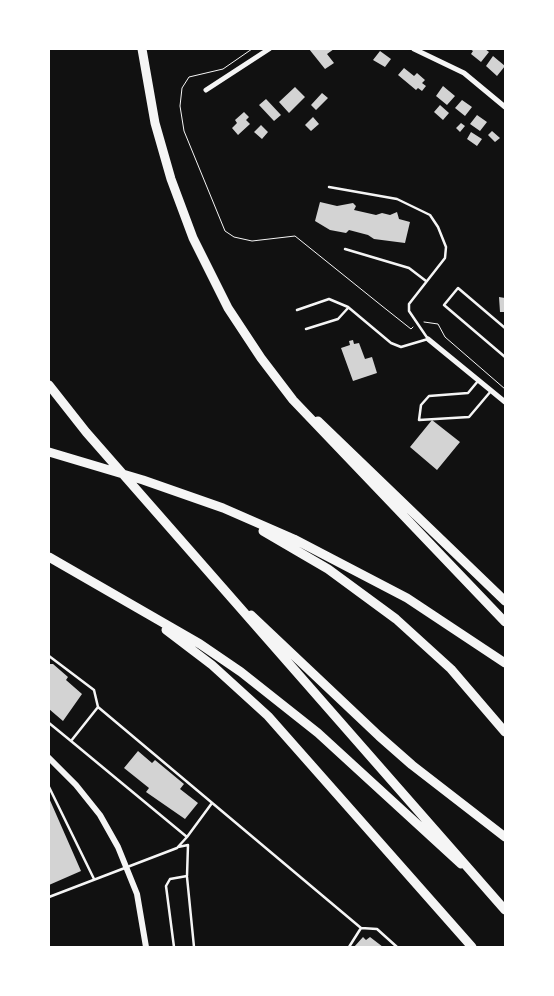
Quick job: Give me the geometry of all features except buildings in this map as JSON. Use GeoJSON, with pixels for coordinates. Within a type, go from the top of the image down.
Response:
{"type":"FeatureCollection","features":[{"type":"Feature","properties":{"kind":"highway"},"geometry":{"type":"LineString","coordinates":[[142,49],[155,123],[171,179],[193,238],[228,308],[261,358],[293,400],[505,622]]}},
{"type":"Feature","properties":{"kind":"highway"},"geometry":{"type":"LineString","coordinates":[[49,385],[86,432],[505,910]]}},
{"type":"Feature","properties":{"kind":"highway"},"geometry":{"type":"LineString","coordinates":[[293,400],[334,434],[505,601]]}},
{"type":"Feature","properties":{"kind":"highway"},"geometry":{"type":"LineString","coordinates":[[49,452],[143,480],[223,508],[294,539],[407,598],[505,663]]}},
{"type":"Feature","properties":{"kind":"highway"},"geometry":{"type":"LineString","coordinates":[[223,508],[328,569],[396,618],[451,670],[505,732]]}},
{"type":"Feature","properties":{"kind":"highway"},"geometry":{"type":"LineString","coordinates":[[49,557],[200,644],[288,708],[362,772],[451,856],[473,873]]}},
{"type":"Feature","properties":{"kind":"highway"},"geometry":{"type":"LineString","coordinates":[[126,600],[212,665],[268,716],[472,947]]}},
{"type":"Feature","properties":{"kind":"highway"},"geometry":{"type":"LineString","coordinates":[[239,605],[261,622],[342,702],[412,765],[505,836]]}},
{"type":"Feature","properties":{"kind":"street"},"geometry":{"type":"LineString","coordinates":[[206,90],[269,49]]}},
{"type":"Feature","properties":{"kind":"street"},"geometry":{"type":"LineString","coordinates":[[414,49],[464,74],[505,107]]}},
{"type":"Feature","properties":{"kind":"street"},"geometry":{"type":"LineString","coordinates":[[428,339],[505,402]]}},
{"type":"Feature","properties":{"kind":"street"},"geometry":{"type":"LineString","coordinates":[[49,758],[76,785],[100,815],[128,866],[137,894],[146,947]]}},
{"type":"Feature","properties":{"kind":"lane"},"geometry":{"type":"LineString","coordinates":[[297,310],[329,299],[348,307],[391,343],[401,347],[428,339],[408,311],[409,304],[446,254],[445,240],[430,215],[397,200],[329,187]]}},
{"type":"Feature","properties":{"kind":"lane"},"geometry":{"type":"LineString","coordinates":[[345,249],[409,268],[426,281]]}},
{"type":"Feature","properties":{"kind":"lane"},"geometry":{"type":"LineString","coordinates":[[505,328],[458,288],[444,305],[505,357]]}},
{"type":"Feature","properties":{"kind":"lane"},"geometry":{"type":"LineString","coordinates":[[306,329],[338,319],[348,307]]}},
{"type":"Feature","properties":{"kind":"lane"},"geometry":{"type":"LineString","coordinates":[[478,380],[468,393],[429,396],[421,405],[419,420],[469,417],[491,391]]}},
{"type":"Feature","properties":{"kind":"lane"},"geometry":{"type":"LineString","coordinates":[[49,656],[94,690],[98,707],[361,928],[377,929],[397,947]]}},
{"type":"Feature","properties":{"kind":"lane"},"geometry":{"type":"LineString","coordinates":[[71,741],[98,707]]}},
{"type":"Feature","properties":{"kind":"lane"},"geometry":{"type":"LineString","coordinates":[[49,723],[187,837]]}},
{"type":"Feature","properties":{"kind":"lane"},"geometry":{"type":"LineString","coordinates":[[49,787],[94,880]]}},
{"type":"Feature","properties":{"kind":"lane"},"geometry":{"type":"LineString","coordinates":[[177,848],[212,803]]}},
{"type":"Feature","properties":{"kind":"lane"},"geometry":{"type":"LineString","coordinates":[[49,897],[188,845],[187,876],[194,947]]}},
{"type":"Feature","properties":{"kind":"lane"},"geometry":{"type":"LineString","coordinates":[[174,947],[167,882],[187,876]]}},
{"type":"Feature","properties":{"kind":"lane"},"geometry":{"type":"LineString","coordinates":[[349,947],[361,928]]}},
{"type":"Feature","properties":{"kind":"path"},"geometry":{"type":"LineString","coordinates":[[252,49],[223,69],[189,77],[182,88],[180,106],[184,131],[225,231],[234,237],[252,241],[295,236],[411,329],[426,321],[438,324],[445,337],[505,389]]}}]}
